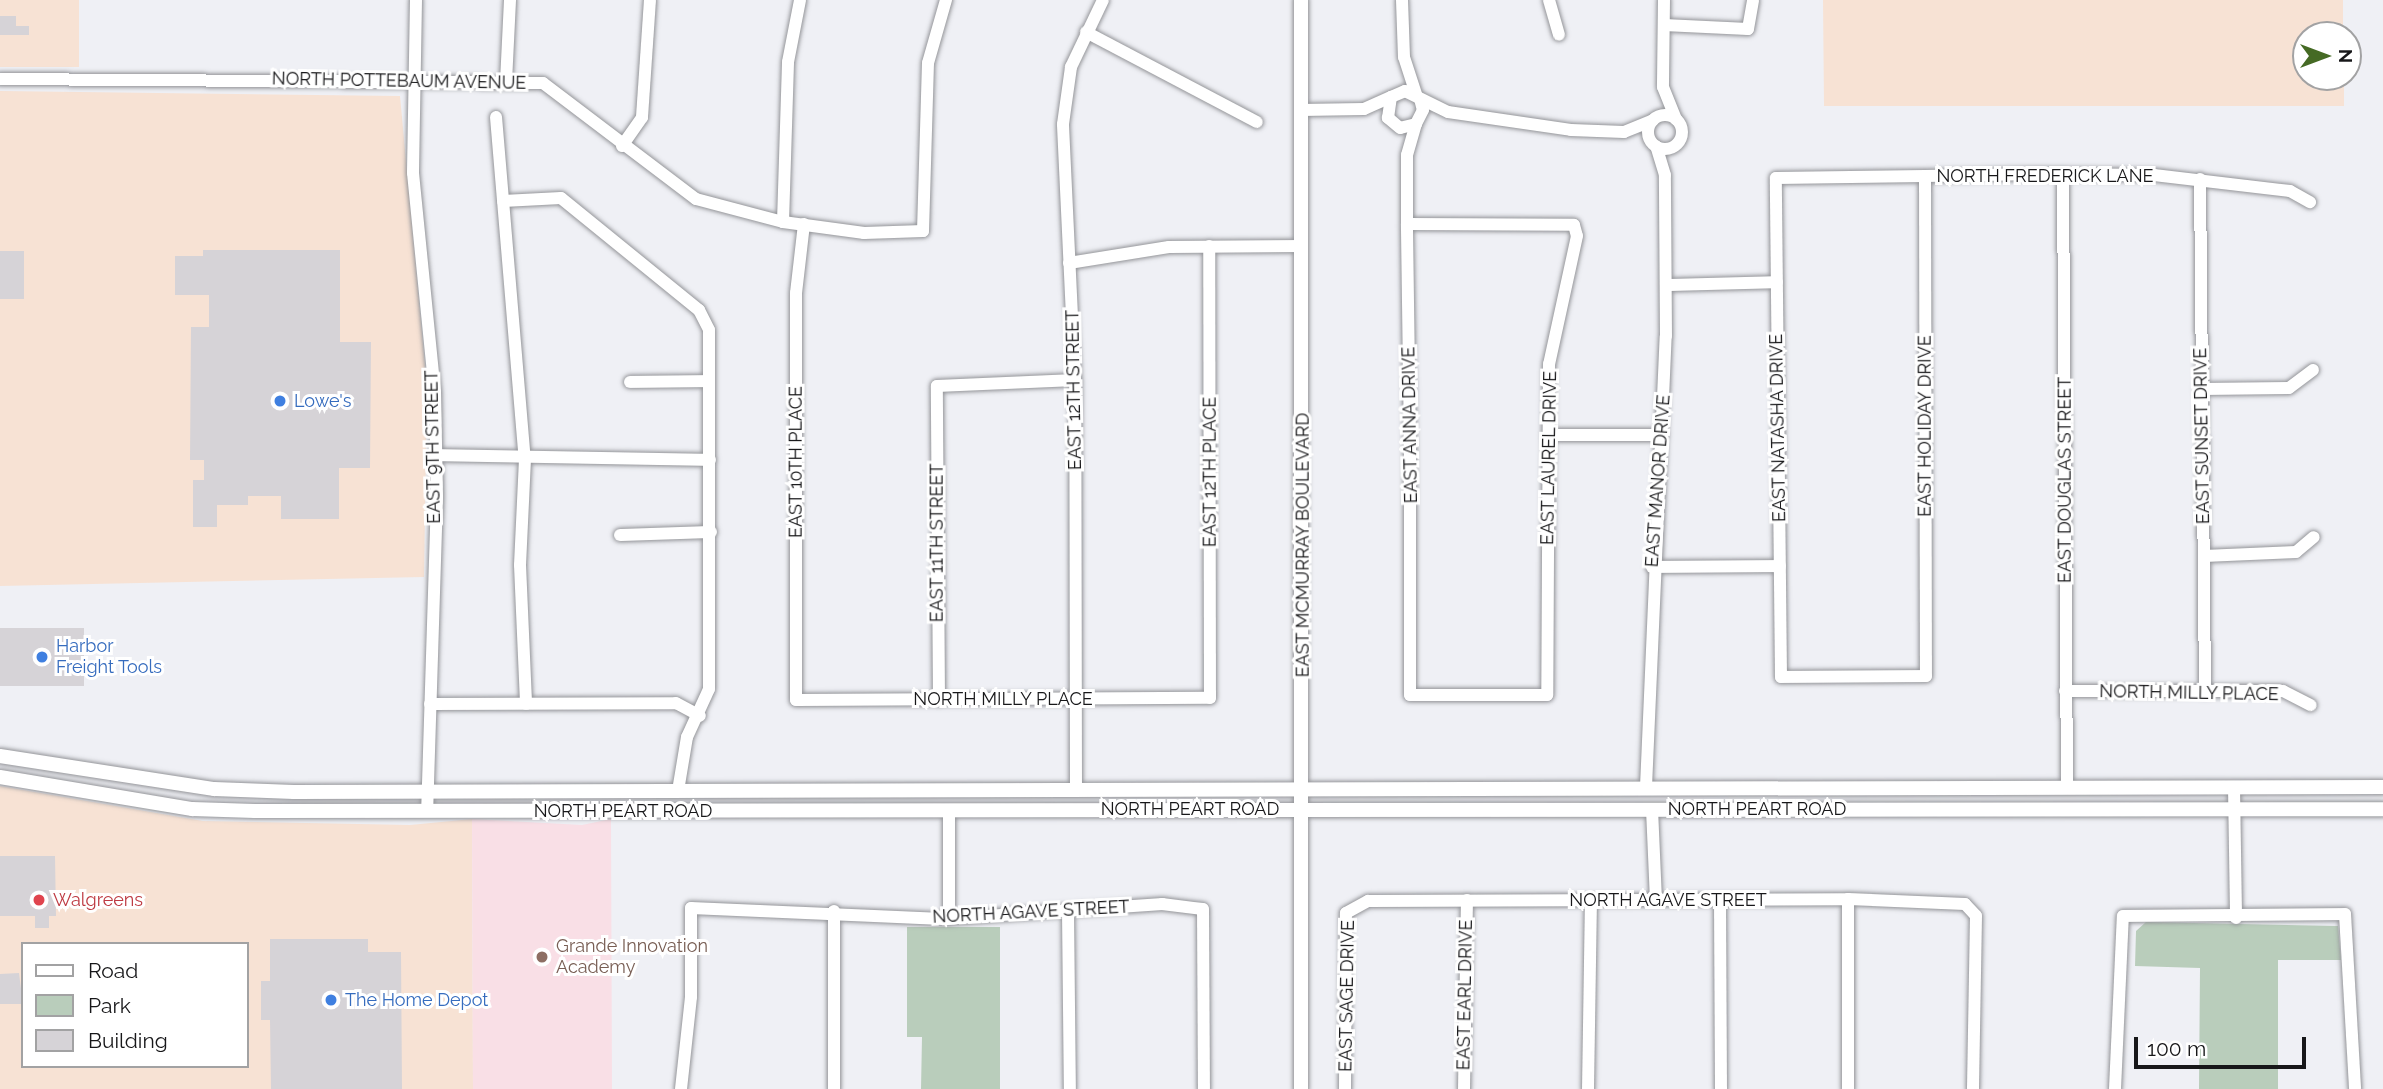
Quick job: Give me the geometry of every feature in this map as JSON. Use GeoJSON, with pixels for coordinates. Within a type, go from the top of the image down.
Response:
{"type":"FeatureCollection","features":[{"type":"Feature","properties":{"kind":"street","name":"EAST 9TH STREET"},"geometry":{"type":"LineString","coordinates":[[416,0],[413,173],[435,392],[436,455],[427,811]]}},
{"type":"Feature","properties":{"kind":"street"},"geometry":{"type":"LineString","coordinates":[[506,82],[510,0]]}},
{"type":"Feature","properties":{"kind":"street"},"geometry":{"type":"LineString","coordinates":[[622,146],[642,117],[650,0]]}},
{"type":"Feature","properties":{"kind":"street"},"geometry":{"type":"LineString","coordinates":[[783,222],[788,62],[800,0]]}},
{"type":"Feature","properties":{"kind":"street","name":"NORTH POTTEBAUM AVENUE"},"geometry":{"type":"LineString","coordinates":[[0,79],[543,83],[622,146],[696,199],[783,222],[864,233],[923,231],[929,54],[946,0]]}},
{"type":"Feature","properties":{"kind":"street","name":"EAST 12TH STREET"},"geometry":{"type":"LineString","coordinates":[[1076,789],[1075,380],[1063,124],[1071,67],[1103,0]]}},
{"type":"Feature","properties":{"kind":"street","name":"EAST MCMURRAY BOULEVARD"},"geometry":{"type":"LineString","coordinates":[[1301,0],[1301,1089]]}},
{"type":"Feature","properties":{"kind":"street"},"geometry":{"type":"LineString","coordinates":[[1402,0],[1404,57],[1418,97]]}},
{"type":"Feature","properties":{"kind":"street"},"geometry":{"type":"LineString","coordinates":[[1549,0],[1559,35]]}},
{"type":"Feature","properties":{"kind":"street"},"geometry":{"type":"LineString","coordinates":[[1655,146],[1648,130],[1663,87],[1664,0]]}},
{"type":"Feature","properties":{"kind":"street"},"geometry":{"type":"LineString","coordinates":[[1664,25],[1748,29],[1753,0]]}},
{"type":"Feature","properties":{"kind":"street"},"geometry":{"type":"LineString","coordinates":[[1086,32],[1257,122]]}},
{"type":"Feature","properties":{"kind":"street"},"geometry":{"type":"LineString","coordinates":[[1394,124],[1387,113],[1404,57]]}},
{"type":"Feature","properties":{"kind":"street"},"geometry":{"type":"LineString","coordinates":[[1364,110],[1393,95],[1418,97],[1448,112],[1624,132],[1655,146],[1669,148],[1678,142],[1676,119],[1663,87]]}},
{"type":"Feature","properties":{"kind":"street","name":"EAST ANNA DRIVE"},"geometry":{"type":"LineString","coordinates":[[1418,97],[1418,122],[1407,155],[1410,695],[1547,695]]}},
{"type":"Feature","properties":{"kind":"street"},"geometry":{"type":"LineString","coordinates":[[1301,110],[1364,110],[1394,124],[1418,122],[1448,112]]}},
{"type":"Feature","properties":{"kind":"street"},"geometry":{"type":"LineString","coordinates":[[496,117],[525,454],[520,565],[526,704]]}},
{"type":"Feature","properties":{"kind":"street"},"geometry":{"type":"LineString","coordinates":[[1624,132],[1653,120],[1676,119]]}},
{"type":"Feature","properties":{"kind":"street","name":"EAST ANNA DRIVE"},"geometry":{"type":"LineString","coordinates":[[1394,124],[1407,155]]}},
{"type":"Feature","properties":{"kind":"street","name":"EAST MANOR DRIVE"},"geometry":{"type":"LineString","coordinates":[[1665,175],[1678,142]]}},
{"type":"Feature","properties":{"kind":"street","name":"EAST MANOR DRIVE"},"geometry":{"type":"LineString","coordinates":[[1646,787],[1652,567],[1662,435],[1666,285],[1665,175],[1655,146]]}},
{"type":"Feature","properties":{"kind":"street","name":"NORTH FREDERICK LANE"},"geometry":{"type":"LineString","coordinates":[[1776,178],[2063,174],[2200,179],[2290,191],[2310,202]]}},
{"type":"Feature","properties":{"kind":"street","name":"EAST DOUGLAS STREET"},"geometry":{"type":"LineString","coordinates":[[2063,174],[2067,786]]}},
{"type":"Feature","properties":{"kind":"street","name":"EAST HOLIDAY DRIVE"},"geometry":{"type":"LineString","coordinates":[[1781,677],[1926,676],[1925,176]]}},
{"type":"Feature","properties":{"kind":"street","name":"EAST NATASHA DRIVE"},"geometry":{"type":"LineString","coordinates":[[1776,178],[1781,677]]}},
{"type":"Feature","properties":{"kind":"street","name":"EAST SUNSET DRIVE"},"geometry":{"type":"LineString","coordinates":[[2200,179],[2205,692]]}},
{"type":"Feature","properties":{"kind":"street"},"geometry":{"type":"LineString","coordinates":[[503,201],[561,198],[699,310],[709,330],[709,689],[700,716],[687,737],[678,791]]}},
{"type":"Feature","properties":{"kind":"street","name":"EAST 10TH PLACE"},"geometry":{"type":"LineString","coordinates":[[796,700],[796,293],[804,224]]}},
{"type":"Feature","properties":{"kind":"street","name":"EAST LAUREL DRIVE"},"geometry":{"type":"LineString","coordinates":[[1407,224],[1574,225],[1577,236],[1549,365],[1547,695]]}},
{"type":"Feature","properties":{"kind":"street"},"geometry":{"type":"LineString","coordinates":[[1069,263],[1209,246],[1302,246]]}},
{"type":"Feature","properties":{"kind":"street","name":"EAST 12TH PLACE"},"geometry":{"type":"LineString","coordinates":[[1209,246],[1210,698]]}},
{"type":"Feature","properties":{"kind":"street"},"geometry":{"type":"LineString","coordinates":[[1666,285],[1777,282]]}},
{"type":"Feature","properties":{"kind":"street"},"geometry":{"type":"LineString","coordinates":[[2202,389],[2289,388],[2313,370]]}},
{"type":"Feature","properties":{"kind":"street","name":"EAST 11TH STREET"},"geometry":{"type":"LineString","coordinates":[[939,700],[937,386],[1075,380]]}},
{"type":"Feature","properties":{"kind":"street"},"geometry":{"type":"LineString","coordinates":[[630,382],[709,381]]}},
{"type":"Feature","properties":{"kind":"street"},"geometry":{"type":"LineString","coordinates":[[1548,436],[1662,435]]}},
{"type":"Feature","properties":{"kind":"street"},"geometry":{"type":"LineString","coordinates":[[436,455],[525,454],[710,460]]}},
{"type":"Feature","properties":{"kind":"street"},"geometry":{"type":"LineString","coordinates":[[620,535],[710,532]]}},
{"type":"Feature","properties":{"kind":"street"},"geometry":{"type":"LineString","coordinates":[[2204,556],[2296,552],[2314,537]]}},
{"type":"Feature","properties":{"kind":"street"},"geometry":{"type":"LineString","coordinates":[[1652,567],[1780,566]]}},
{"type":"Feature","properties":{"kind":"street","name":"NORTH MILLY PLACE"},"geometry":{"type":"LineString","coordinates":[[2065,691],[2283,691],[2311,705]]}},
{"type":"Feature","properties":{"kind":"street","name":"NORTH MILLY PLACE"},"geometry":{"type":"LineString","coordinates":[[796,700],[1210,698]]}},
{"type":"Feature","properties":{"kind":"street"},"geometry":{"type":"LineString","coordinates":[[430,704],[676,703],[700,716]]}},
{"type":"Feature","properties":{"kind":"street","name":"NORTH PEART ROAD"},"geometry":{"type":"LineString","coordinates":[[0,756],[214,789],[678,791],[2383,787]]}},
{"type":"Feature","properties":{"kind":"street","name":"NORTH PEART ROAD"},"geometry":{"type":"LineString","coordinates":[[0,777],[192,809],[2383,810]]}},
{"type":"Feature","properties":{"kind":"street"},"geometry":{"type":"LineString","coordinates":[[2234,787],[2236,918]]}},
{"type":"Feature","properties":{"kind":"street"},"geometry":{"type":"LineString","coordinates":[[1652,809],[1656,900]]}},
{"type":"Feature","properties":{"kind":"street"},"geometry":{"type":"LineString","coordinates":[[949,810],[949,919]]}},
{"type":"Feature","properties":{"kind":"street"},"geometry":{"type":"LineString","coordinates":[[1848,898],[1848,1089]]}},
{"type":"Feature","properties":{"kind":"street","name":"NORTH AGAVE STREET"},"geometry":{"type":"LineString","coordinates":[[1356,908],[1368,901],[1466,900],[1848,898],[1965,904],[1976,916],[1973,1089]]}},
{"type":"Feature","properties":{"kind":"street","name":"EAST EARL DRIVE"},"geometry":{"type":"LineString","coordinates":[[1464,1089],[1466,900]]}},
{"type":"Feature","properties":{"kind":"street"},"geometry":{"type":"LineString","coordinates":[[1720,900],[1721,1089]]}},
{"type":"Feature","properties":{"kind":"street"},"geometry":{"type":"LineString","coordinates":[[1588,1089],[1591,901]]}},
{"type":"Feature","properties":{"kind":"street","name":"NORTH AGAVE STREET"},"geometry":{"type":"LineString","coordinates":[[681,1089],[691,997],[691,908],[834,911],[949,919],[1162,904],[1203,909],[1204,1089]]}},
{"type":"Feature","properties":{"kind":"street","name":"EAST SAGE DRIVE"},"geometry":{"type":"LineString","coordinates":[[1345,1089],[1346,913],[1356,908]]}},
{"type":"Feature","properties":{"kind":"street"},"geometry":{"type":"LineString","coordinates":[[834,911],[834,1089]]}},
{"type":"Feature","properties":{"kind":"street"},"geometry":{"type":"LineString","coordinates":[[1068,911],[1070,1089]]}},
{"type":"Feature","properties":{"kind":"street"},"geometry":{"type":"LineString","coordinates":[[2115,1089],[2123,916],[2236,918],[2346,914],[2355,1089]]}},
{"type":"Feature","properties":{"kind":"shaded area"},"geometry":{"type":"Polygon","coordinates":[[[0,0],[79,0],[79,67],[0,67],[0,0]]]}},
{"type":"Feature","properties":{"kind":"shaded area"},"geometry":{"type":"Polygon","coordinates":[[[1823,0],[2343,0],[2343,21],[2292,21],[2292,91],[2344,91],[2344,106],[1824,106],[1823,0]]]}},
{"type":"Feature","properties":{"kind":"shaded area"},"geometry":{"type":"Polygon","coordinates":[[[0,91],[400,96],[427,388],[424,577],[0,586],[0,91]]]}},
{"type":"Feature","properties":{"kind":"shaded area"},"geometry":{"type":"Polygon","coordinates":[[[0,786],[203,821],[410,825],[472,819],[473,1089],[0,1089],[0,786]]]}},
{"type":"Feature","properties":{"kind":"shaded area","name":"Grande Innovation Academy"},"geometry":{"type":"Polygon","coordinates":[[[472,819],[582,825],[611,819],[612,1089],[473,1089],[472,819]]]}},
{"type":"Feature","properties":{"kind":"green space"},"geometry":{"type":"Polygon","coordinates":[[[2146,922],[2338,926],[2341,960],[2278,960],[2278,1089],[2199,1089],[2200,968],[2135,966],[2136,931],[2146,922]]]}},
{"type":"Feature","properties":{"kind":"green space"},"geometry":{"type":"Polygon","coordinates":[[[907,927],[1000,927],[1000,1089],[921,1089],[922,1037],[907,1037],[907,927]]]}},
{"type":"Feature","properties":{"kind":"building"},"geometry":{"type":"Polygon","coordinates":[[[0,16],[16,16],[16,26],[29,26],[29,35],[0,35],[0,16]]]}},
{"type":"Feature","properties":{"kind":"building","name":"Lowe's"},"geometry":{"type":"Polygon","coordinates":[[[203,250],[340,250],[340,342],[371,342],[370,468],[339,468],[339,519],[281,519],[281,496],[248,496],[248,505],[217,505],[217,527],[193,527],[193,480],[204,480],[204,460],[190,460],[191,327],[209,327],[209,295],[175,295],[175,256],[203,256],[203,250]]]}},
{"type":"Feature","properties":{"kind":"building"},"geometry":{"type":"Polygon","coordinates":[[[0,251],[24,251],[24,299],[0,299],[0,251]]]}},
{"type":"Feature","properties":{"kind":"building","name":"Harbor Freight Tools"},"geometry":{"type":"Polygon","coordinates":[[[0,628],[84,628],[84,686],[0,686],[0,628]]]}},
{"type":"Feature","properties":{"kind":"building","name":"Walgreens"},"geometry":{"type":"Polygon","coordinates":[[[0,856],[55,856],[56,916],[49,916],[49,928],[35,928],[35,916],[0,916],[0,856]]]}},
{"type":"Feature","properties":{"kind":"building","name":"The Home Depot"},"geometry":{"type":"Polygon","coordinates":[[[270,939],[368,939],[368,952],[401,952],[402,1089],[271,1089],[270,1020],[261,1020],[261,981],[270,981],[270,939]]]}},
{"type":"Feature","properties":{"kind":"building"},"geometry":{"type":"Polygon","coordinates":[[[19,973],[21,1004],[0,1004],[0,974],[19,973]]]}},
{"type":"Feature","properties":{"kind":"place","name":"Lowe's"},"geometry":{"type":"Point","coordinates":[280,401]}},
{"type":"Feature","properties":{"kind":"place","name":"Harbor Freight Tools"},"geometry":{"type":"Point","coordinates":[42,657]}},
{"type":"Feature","properties":{"kind":"place","name":"Walgreens"},"geometry":{"type":"Point","coordinates":[39,900]}},
{"type":"Feature","properties":{"kind":"place","name":"Grande Innovation Academy"},"geometry":{"type":"Point","coordinates":[542,957]}},
{"type":"Feature","properties":{"kind":"place","name":"The Home Depot"},"geometry":{"type":"Point","coordinates":[331,1000]}}]}
